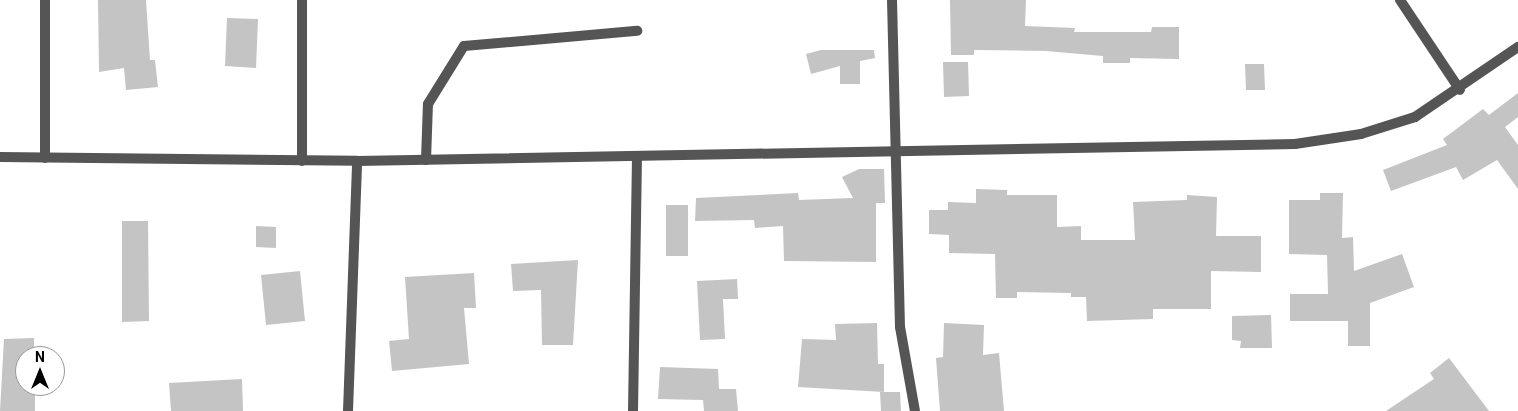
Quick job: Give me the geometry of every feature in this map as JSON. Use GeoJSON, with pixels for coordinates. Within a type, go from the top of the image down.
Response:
{"type":"FeatureCollection","features":[{"type":"Feature","properties":{"kind":"street"},"geometry":{"type":"LineString","coordinates":[[45,0],[45,158]]}},
{"type":"Feature","properties":{"kind":"street"},"geometry":{"type":"LineString","coordinates":[[302,0],[302,161]]}},
{"type":"Feature","properties":{"kind":"street"},"geometry":{"type":"LineString","coordinates":[[892,0],[900,327],[915,411]]}},
{"type":"Feature","properties":{"kind":"street"},"geometry":{"type":"LineString","coordinates":[[1400,0],[1460,90]]}},
{"type":"Feature","properties":{"kind":"street"},"geometry":{"type":"LineString","coordinates":[[426,160],[428,104],[464,46],[636,31]]}},
{"type":"Feature","properties":{"kind":"street"},"geometry":{"type":"LineString","coordinates":[[0,157],[357,161],[1294,144],[1361,134],[1415,117],[1460,90],[1518,47]]}},
{"type":"Feature","properties":{"kind":"street"},"geometry":{"type":"LineString","coordinates":[[633,411],[636,156]]}},
{"type":"Feature","properties":{"kind":"street"},"geometry":{"type":"LineString","coordinates":[[348,411],[357,161]]}},
{"type":"Feature","properties":{"kind":"building"},"geometry":{"type":"Polygon","coordinates":[[[98,0],[146,0],[150,60],[155,60],[158,87],[126,90],[124,68],[99,72],[98,0]]]}},
{"type":"Feature","properties":{"kind":"building"},"geometry":{"type":"Polygon","coordinates":[[[950,0],[1026,0],[1025,26],[1075,28],[1074,32],[1151,32],[1152,27],[1179,27],[1179,59],[1130,58],[1130,63],[1103,63],[1103,56],[1046,51],[974,50],[974,55],[951,55],[950,0]]]}},
{"type":"Feature","properties":{"kind":"building"},"geometry":{"type":"Polygon","coordinates":[[[227,18],[258,19],[256,68],[225,66],[227,18]]]}},
{"type":"Feature","properties":{"kind":"building"},"geometry":{"type":"Polygon","coordinates":[[[821,50],[874,50],[875,58],[860,61],[860,84],[840,84],[840,66],[811,74],[806,54],[821,50]]]}},
{"type":"Feature","properties":{"kind":"building"},"geometry":{"type":"Polygon","coordinates":[[[943,62],[968,62],[969,96],[944,97],[943,62]]]}},
{"type":"Feature","properties":{"kind":"building"},"geometry":{"type":"Polygon","coordinates":[[[1245,64],[1264,64],[1265,90],[1246,90],[1245,64]]]}},
{"type":"Feature","properties":{"kind":"building"},"geometry":{"type":"Polygon","coordinates":[[[1518,93],[1518,117],[1505,127],[1518,145],[1518,189],[1497,160],[1463,180],[1456,167],[1391,191],[1383,170],[1447,145],[1443,139],[1483,109],[1489,115],[1518,93]]]}},
{"type":"Feature","properties":{"kind":"building"},"geometry":{"type":"Polygon","coordinates":[[[859,169],[884,169],[885,203],[876,203],[876,262],[784,261],[783,226],[755,228],[754,220],[695,221],[696,198],[798,193],[799,200],[853,198],[842,177],[859,169]]]}},
{"type":"Feature","properties":{"kind":"building"},"geometry":{"type":"Polygon","coordinates":[[[976,189],[1007,190],[1007,195],[1057,195],[1057,227],[1081,226],[1081,240],[1135,240],[1133,202],[1187,200],[1187,195],[1217,197],[1216,236],[1261,236],[1261,272],[1211,271],[1211,309],[1153,309],[1153,319],[1087,321],[1086,297],[1071,297],[1071,293],[1017,292],[1017,298],[996,298],[995,254],[949,253],[949,235],[929,234],[929,210],[948,210],[948,202],[976,203],[976,189]]]}},
{"type":"Feature","properties":{"kind":"building"},"geometry":{"type":"Polygon","coordinates":[[[1320,193],[1343,193],[1342,238],[1353,237],[1354,271],[1402,254],[1414,287],[1370,303],[1370,346],[1348,346],[1348,321],[1290,321],[1290,294],[1328,294],[1327,255],[1289,254],[1289,200],[1320,200],[1320,193]]]}},
{"type":"Feature","properties":{"kind":"building"},"geometry":{"type":"Polygon","coordinates":[[[666,205],[688,205],[688,256],[666,256],[666,205]]]}},
{"type":"Feature","properties":{"kind":"building"},"geometry":{"type":"Polygon","coordinates":[[[122,221],[148,221],[149,321],[122,322],[122,221]]]}},
{"type":"Feature","properties":{"kind":"building"},"geometry":{"type":"Polygon","coordinates":[[[256,226],[276,227],[276,248],[256,247],[256,226]]]}},
{"type":"Feature","properties":{"kind":"building"},"geometry":{"type":"Polygon","coordinates":[[[578,260],[573,345],[542,345],[541,290],[513,291],[511,264],[578,260]]]}},
{"type":"Feature","properties":{"kind":"building"},"geometry":{"type":"Polygon","coordinates":[[[300,271],[305,321],[266,325],[261,275],[300,271]]]}},
{"type":"Feature","properties":{"kind":"building"},"geometry":{"type":"Polygon","coordinates":[[[474,273],[476,308],[464,308],[469,364],[392,371],[389,341],[409,339],[405,277],[474,273]]]}},
{"type":"Feature","properties":{"kind":"building"},"geometry":{"type":"Polygon","coordinates":[[[737,279],[738,299],[723,299],[725,339],[700,340],[697,281],[737,279]]]}},
{"type":"Feature","properties":{"kind":"building"},"geometry":{"type":"Polygon","coordinates":[[[1271,315],[1272,348],[1240,348],[1241,341],[1232,340],[1232,316],[1271,315]]]}},
{"type":"Feature","properties":{"kind":"building"},"geometry":{"type":"Polygon","coordinates":[[[877,323],[878,364],[884,364],[884,392],[798,387],[802,339],[836,340],[835,324],[877,323]]]}},
{"type":"Feature","properties":{"kind":"building"},"geometry":{"type":"Polygon","coordinates":[[[944,323],[984,325],[983,355],[999,353],[1004,411],[940,411],[936,358],[943,357],[944,323]]]}},
{"type":"Feature","properties":{"kind":"building"},"geometry":{"type":"Polygon","coordinates":[[[34,338],[34,346],[15,346],[15,396],[35,396],[35,411],[0,411],[4,339],[34,338]]]}},
{"type":"Feature","properties":{"kind":"building"},"geometry":{"type":"Polygon","coordinates":[[[1449,358],[1489,411],[1386,411],[1434,379],[1430,373],[1449,358]]]}},
{"type":"Feature","properties":{"kind":"building"},"geometry":{"type":"Polygon","coordinates":[[[660,367],[718,369],[719,389],[736,389],[738,411],[704,411],[703,400],[658,399],[660,367]]]}},
{"type":"Feature","properties":{"kind":"building"},"geometry":{"type":"Polygon","coordinates":[[[242,379],[243,411],[171,411],[169,383],[242,379]]]}},
{"type":"Feature","properties":{"kind":"building"},"geometry":{"type":"Polygon","coordinates":[[[880,392],[900,392],[901,411],[881,411],[880,392]]]}}]}
